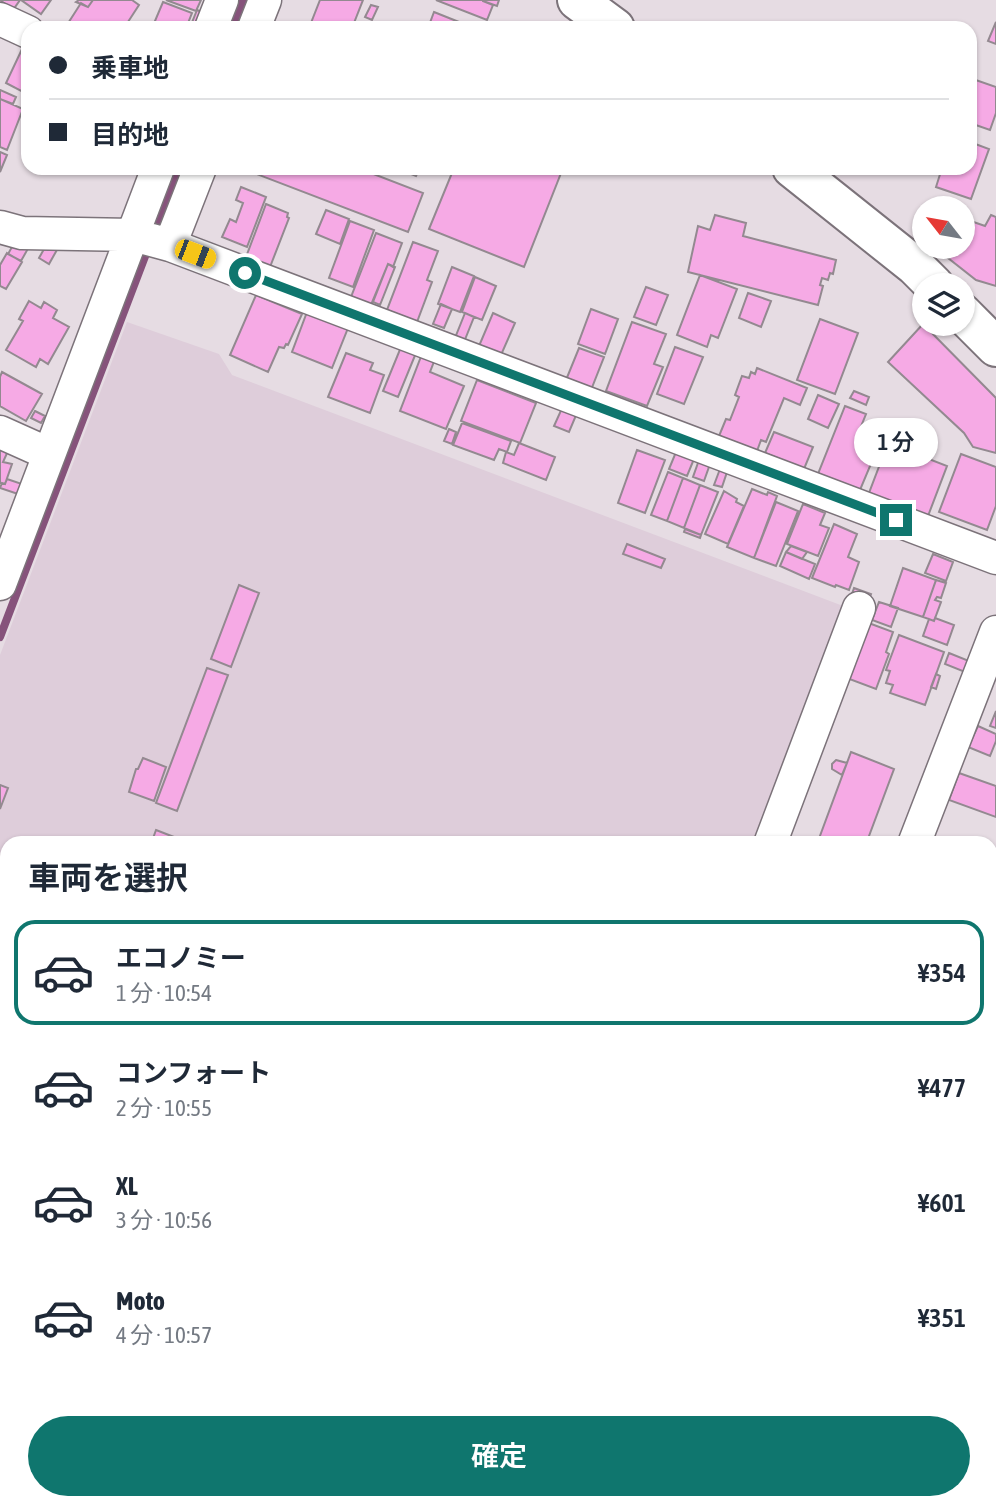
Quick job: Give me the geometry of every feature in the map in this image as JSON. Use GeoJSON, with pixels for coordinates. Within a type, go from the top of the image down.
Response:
{"type":"FeatureCollection","features":[{"type":"Feature","properties":{"kind":"street"},"geometry":{"type":"LineString","coordinates":[[214,21],[222,0]]}},
{"type":"Feature","properties":{"kind":"street"},"geometry":{"type":"LineString","coordinates":[[257,21],[265,0]]}},
{"type":"Feature","properties":{"kind":"street"},"geometry":{"type":"LineString","coordinates":[[577,0],[606,21]]}},
{"type":"Feature","properties":{"kind":"street"},"geometry":{"type":"LineString","coordinates":[[0,19],[21,29]]}},
{"type":"Feature","properties":{"kind":"street"},"geometry":{"type":"LineString","coordinates":[[0,583],[155,175]]}},
{"type":"Feature","properties":{"kind":"street"},"geometry":{"type":"LineString","coordinates":[[170,244],[197,175]]}},
{"type":"Feature","properties":{"kind":"street"},"geometry":{"type":"LineString","coordinates":[[801,175],[922,273]]}},
{"type":"Feature","properties":{"kind":"street"},"geometry":{"type":"LineString","coordinates":[[0,227],[22,233],[133,235],[170,244],[996,558]]}},
{"type":"Feature","properties":{"kind":"street"},"geometry":{"type":"LineString","coordinates":[[975,326],[996,347]]}},
{"type":"Feature","properties":{"kind":"street"},"geometry":{"type":"LineString","coordinates":[[0,432],[49,454]]}},
{"type":"Feature","properties":{"kind":"street"},"geometry":{"type":"LineString","coordinates":[[773,836],[859,608]]}},
{"type":"Feature","properties":{"kind":"street"},"geometry":{"type":"LineString","coordinates":[[917,836],[996,632]]}},
{"type":"Feature","properties":{"kind":"shaded area"},"geometry":{"type":"Polygon","coordinates":[[[127,322],[219,354],[232,375],[851,609],[764,836],[0,836],[0,655],[127,322]]]}},
{"type":"Feature","properties":{"kind":"building"},"geometry":{"type":"Polygon","coordinates":[[[0,0],[20,0],[13,10],[0,0]]]}},
{"type":"Feature","properties":{"kind":"building"},"geometry":{"type":"Polygon","coordinates":[[[21,0],[51,0],[41,14],[21,0]]]}},
{"type":"Feature","properties":{"kind":"building"},"geometry":{"type":"Polygon","coordinates":[[[93,0],[88,7],[76,2],[93,0]]]}},
{"type":"Feature","properties":{"kind":"building"},"geometry":{"type":"Polygon","coordinates":[[[93,0],[132,0],[139,5],[129,21],[69,21],[81,3],[88,7],[93,0]]]}},
{"type":"Feature","properties":{"kind":"building"},"geometry":{"type":"Polygon","coordinates":[[[166,0],[201,0],[196,11],[166,0]]]}},
{"type":"Feature","properties":{"kind":"building"},"geometry":{"type":"Polygon","coordinates":[[[320,0],[363,0],[355,21],[312,21],[320,0]]]}},
{"type":"Feature","properties":{"kind":"building"},"geometry":{"type":"Polygon","coordinates":[[[436,0],[483,0],[493,5],[487,20],[436,0]]]}},
{"type":"Feature","properties":{"kind":"building"},"geometry":{"type":"Polygon","coordinates":[[[483,0],[499,0],[497,6],[483,0]]]}},
{"type":"Feature","properties":{"kind":"building"},"geometry":{"type":"Polygon","coordinates":[[[163,2],[192,13],[189,21],[155,21],[163,2]]]}},
{"type":"Feature","properties":{"kind":"building"},"geometry":{"type":"Polygon","coordinates":[[[371,5],[378,7],[372,20],[365,17],[371,5]]]}},
{"type":"Feature","properties":{"kind":"building"},"geometry":{"type":"Polygon","coordinates":[[[197,10],[207,14],[204,21],[193,21],[197,10]]]}},
{"type":"Feature","properties":{"kind":"building"},"geometry":{"type":"Polygon","coordinates":[[[434,12],[456,21],[431,21],[434,12]]]}},
{"type":"Feature","properties":{"kind":"building"},"geometry":{"type":"Polygon","coordinates":[[[996,22],[996,44],[988,41],[996,22]]]}},
{"type":"Feature","properties":{"kind":"building"},"geometry":{"type":"Polygon","coordinates":[[[21,51],[21,91],[6,83],[21,51]]]}},
{"type":"Feature","properties":{"kind":"building"},"geometry":{"type":"Polygon","coordinates":[[[977,80],[996,87],[996,113],[990,130],[977,125],[977,80]]]}},
{"type":"Feature","properties":{"kind":"building"},"geometry":{"type":"Polygon","coordinates":[[[0,90],[16,97],[13,104],[0,99],[0,90]]]}},
{"type":"Feature","properties":{"kind":"building"},"geometry":{"type":"Polygon","coordinates":[[[0,99],[21,108],[21,114],[7,150],[0,147],[0,99]]]}},
{"type":"Feature","properties":{"kind":"building"},"geometry":{"type":"Polygon","coordinates":[[[977,145],[989,149],[972,196],[962,196],[936,187],[940,175],[977,175],[977,145]]]}},
{"type":"Feature","properties":{"kind":"building"},"geometry":{"type":"Polygon","coordinates":[[[0,152],[7,155],[0,172],[0,152]]]}},
{"type":"Feature","properties":{"kind":"building"},"geometry":{"type":"Polygon","coordinates":[[[259,175],[376,175],[423,193],[408,232],[259,175]]]}},
{"type":"Feature","properties":{"kind":"building"},"geometry":{"type":"Polygon","coordinates":[[[451,175],[560,175],[524,267],[429,229],[451,175]]]}},
{"type":"Feature","properties":{"kind":"building"},"geometry":{"type":"Polygon","coordinates":[[[241,187],[266,197],[247,247],[222,237],[230,219],[236,222],[243,203],[236,200],[241,187]]]}},
{"type":"Feature","properties":{"kind":"building"},"geometry":{"type":"Polygon","coordinates":[[[266,204],[288,213],[289,218],[270,267],[246,257],[266,204]]]}},
{"type":"Feature","properties":{"kind":"building"},"geometry":{"type":"Polygon","coordinates":[[[326,210],[349,219],[340,244],[316,234],[326,210]]]}},
{"type":"Feature","properties":{"kind":"building"},"geometry":{"type":"Polygon","coordinates":[[[715,215],[746,223],[743,236],[836,260],[833,274],[830,273],[828,280],[822,278],[820,285],[823,286],[818,305],[688,272],[698,226],[710,230],[715,215]]]}},
{"type":"Feature","properties":{"kind":"building"},"geometry":{"type":"Polygon","coordinates":[[[991,215],[996,217],[996,286],[976,280],[975,273],[967,273],[949,259],[975,259],[975,223],[985,226],[991,215]]]}},
{"type":"Feature","properties":{"kind":"building"},"geometry":{"type":"Polygon","coordinates":[[[350,221],[374,230],[353,287],[329,278],[350,221]]]}},
{"type":"Feature","properties":{"kind":"building"},"geometry":{"type":"Polygon","coordinates":[[[376,233],[402,243],[393,267],[388,264],[371,305],[351,297],[376,233]]]}},
{"type":"Feature","properties":{"kind":"building"},"geometry":{"type":"Polygon","coordinates":[[[17,238],[30,245],[21,261],[8,254],[17,238]]]}},
{"type":"Feature","properties":{"kind":"building"},"geometry":{"type":"Polygon","coordinates":[[[48,242],[58,248],[49,264],[39,258],[48,242]]]}},
{"type":"Feature","properties":{"kind":"building"},"geometry":{"type":"Polygon","coordinates":[[[413,242],[438,251],[427,280],[432,282],[417,322],[387,310],[413,242]]]}},
{"type":"Feature","properties":{"kind":"building"},"geometry":{"type":"Polygon","coordinates":[[[7,253],[22,262],[6,289],[0,286],[0,265],[7,253]]]}},
{"type":"Feature","properties":{"kind":"building"},"geometry":{"type":"Polygon","coordinates":[[[388,264],[395,267],[380,305],[373,302],[388,264]]]}},
{"type":"Feature","properties":{"kind":"building"},"geometry":{"type":"Polygon","coordinates":[[[452,267],[474,276],[460,312],[438,304],[452,267]]]}},
{"type":"Feature","properties":{"kind":"building"},"geometry":{"type":"Polygon","coordinates":[[[700,275],[737,289],[718,338],[711,335],[707,347],[677,335],[700,275]]]}},
{"type":"Feature","properties":{"kind":"building"},"geometry":{"type":"Polygon","coordinates":[[[475,277],[496,286],[482,320],[462,312],[475,277]]]}},
{"type":"Feature","properties":{"kind":"building"},"geometry":{"type":"Polygon","coordinates":[[[646,287],[668,295],[656,325],[634,317],[646,287]]]}},
{"type":"Feature","properties":{"kind":"building"},"geometry":{"type":"Polygon","coordinates":[[[748,293],[771,301],[761,327],[739,318],[748,293]]]}},
{"type":"Feature","properties":{"kind":"building"},"geometry":{"type":"Polygon","coordinates":[[[256,295],[302,314],[288,345],[279,347],[268,372],[230,355],[256,295]]]}},
{"type":"Feature","properties":{"kind":"building"},"geometry":{"type":"Polygon","coordinates":[[[29,301],[41,308],[44,302],[57,310],[53,318],[69,327],[48,364],[40,359],[36,367],[6,350],[23,321],[19,319],[29,301]]]}},
{"type":"Feature","properties":{"kind":"building"},"geometry":{"type":"Polygon","coordinates":[[[441,304],[452,309],[444,328],[433,324],[441,304]]]}},
{"type":"Feature","properties":{"kind":"building"},"geometry":{"type":"Polygon","coordinates":[[[591,309],[618,319],[605,354],[578,344],[591,309]]]}},
{"type":"Feature","properties":{"kind":"building"},"geometry":{"type":"Polygon","coordinates":[[[307,312],[348,328],[332,368],[292,352],[307,312]]]}},
{"type":"Feature","properties":{"kind":"building"},"geometry":{"type":"Polygon","coordinates":[[[465,313],[474,317],[464,342],[455,338],[465,313]]]}},
{"type":"Feature","properties":{"kind":"building"},"geometry":{"type":"Polygon","coordinates":[[[493,313],[515,323],[501,355],[479,346],[493,313]]]}},
{"type":"Feature","properties":{"kind":"building"},"geometry":{"type":"Polygon","coordinates":[[[820,319],[858,333],[835,394],[797,380],[820,319]]]}},
{"type":"Feature","properties":{"kind":"building"},"geometry":{"type":"Polygon","coordinates":[[[632,322],[666,334],[654,364],[663,367],[647,406],[606,391],[632,322]]]}},
{"type":"Feature","properties":{"kind":"building"},"geometry":{"type":"Polygon","coordinates":[[[912,336],[935,336],[996,398],[996,453],[973,447],[964,433],[888,362],[912,336]]]}},
{"type":"Feature","properties":{"kind":"building"},"geometry":{"type":"Polygon","coordinates":[[[401,347],[416,353],[398,397],[383,391],[401,347]]]}},
{"type":"Feature","properties":{"kind":"building"},"geometry":{"type":"Polygon","coordinates":[[[675,347],[703,357],[684,404],[657,394],[675,347]]]}},
{"type":"Feature","properties":{"kind":"building"},"geometry":{"type":"Polygon","coordinates":[[[579,348],[604,357],[591,390],[566,380],[579,348]]]}},
{"type":"Feature","properties":{"kind":"building"},"geometry":{"type":"Polygon","coordinates":[[[346,353],[373,363],[370,370],[384,375],[370,413],[328,397],[346,353]]]}},
{"type":"Feature","properties":{"kind":"building"},"geometry":{"type":"Polygon","coordinates":[[[422,354],[435,359],[430,372],[464,386],[446,429],[400,411],[422,354]]]}},
{"type":"Feature","properties":{"kind":"building"},"geometry":{"type":"Polygon","coordinates":[[[757,368],[807,388],[800,405],[784,398],[766,442],[761,440],[757,451],[719,436],[726,419],[730,420],[739,397],[735,395],[742,376],[749,378],[751,372],[755,374],[757,368]]]}},
{"type":"Feature","properties":{"kind":"building"},"geometry":{"type":"Polygon","coordinates":[[[2,372],[42,394],[26,421],[0,406],[2,372]]]}},
{"type":"Feature","properties":{"kind":"building"},"geometry":{"type":"Polygon","coordinates":[[[477,380],[536,403],[520,443],[461,421],[477,380]]]}},
{"type":"Feature","properties":{"kind":"building"},"geometry":{"type":"Polygon","coordinates":[[[854,391],[869,397],[866,405],[850,398],[854,391]]]}},
{"type":"Feature","properties":{"kind":"building"},"geometry":{"type":"Polygon","coordinates":[[[818,395],[839,404],[828,428],[808,419],[818,395]]]}},
{"type":"Feature","properties":{"kind":"building"},"geometry":{"type":"Polygon","coordinates":[[[563,406],[577,413],[569,432],[554,426],[563,406]]]}},
{"type":"Feature","properties":{"kind":"building"},"geometry":{"type":"Polygon","coordinates":[[[845,406],[866,414],[860,429],[872,434],[863,456],[873,459],[860,490],[818,474],[845,406]]]}},
{"type":"Feature","properties":{"kind":"building"},"geometry":{"type":"Polygon","coordinates":[[[35,411],[45,416],[41,423],[31,418],[35,411]]]}},
{"type":"Feature","properties":{"kind":"building"},"geometry":{"type":"Polygon","coordinates":[[[462,423],[511,441],[507,452],[499,449],[494,460],[453,445],[462,423]]]}},
{"type":"Feature","properties":{"kind":"building"},"geometry":{"type":"Polygon","coordinates":[[[449,429],[456,432],[452,444],[444,441],[449,429]]]}},
{"type":"Feature","properties":{"kind":"building"},"geometry":{"type":"Polygon","coordinates":[[[774,432],[813,447],[804,469],[765,453],[774,432]]]}},
{"type":"Feature","properties":{"kind":"building"},"geometry":{"type":"Polygon","coordinates":[[[519,443],[555,457],[546,480],[503,463],[506,452],[514,455],[519,443]]]}},
{"type":"Feature","properties":{"kind":"building"},"geometry":{"type":"Polygon","coordinates":[[[888,443],[947,466],[928,516],[869,493],[888,443]]]}},
{"type":"Feature","properties":{"kind":"building"},"geometry":{"type":"Polygon","coordinates":[[[0,448],[8,451],[3,462],[12,464],[5,484],[0,483],[0,448]]]}},
{"type":"Feature","properties":{"kind":"building"},"geometry":{"type":"Polygon","coordinates":[[[637,450],[665,460],[645,513],[618,503],[637,450]]]}},
{"type":"Feature","properties":{"kind":"building"},"geometry":{"type":"Polygon","coordinates":[[[676,452],[694,459],[687,476],[669,469],[676,452]]]}},
{"type":"Feature","properties":{"kind":"building"},"geometry":{"type":"Polygon","coordinates":[[[961,454],[996,467],[996,506],[987,530],[939,512],[961,454]]]}},
{"type":"Feature","properties":{"kind":"building"},"geometry":{"type":"Polygon","coordinates":[[[699,460],[710,464],[704,481],[693,477],[699,460]]]}},
{"type":"Feature","properties":{"kind":"building"},"geometry":{"type":"Polygon","coordinates":[[[720,469],[727,472],[722,487],[714,485],[720,469]]]}},
{"type":"Feature","properties":{"kind":"building"},"geometry":{"type":"Polygon","coordinates":[[[668,472],[683,478],[667,521],[651,515],[668,472]]]}},
{"type":"Feature","properties":{"kind":"building"},"geometry":{"type":"Polygon","coordinates":[[[683,478],[700,485],[684,528],[667,521],[683,478]]]}},
{"type":"Feature","properties":{"kind":"building"},"geometry":{"type":"Polygon","coordinates":[[[7,479],[22,484],[18,494],[0,488],[7,479]]]}},
{"type":"Feature","properties":{"kind":"building"},"geometry":{"type":"Polygon","coordinates":[[[700,485],[718,492],[701,535],[684,528],[700,485]]]}},
{"type":"Feature","properties":{"kind":"building"},"geometry":{"type":"Polygon","coordinates":[[[752,489],[777,496],[754,558],[727,547],[752,489]]]}},
{"type":"Feature","properties":{"kind":"building"},"geometry":{"type":"Polygon","coordinates":[[[724,491],[744,506],[728,544],[705,534],[724,491]]]}},
{"type":"Feature","properties":{"kind":"building"},"geometry":{"type":"Polygon","coordinates":[[[776,502],[798,511],[776,566],[754,558],[776,502]]]}},
{"type":"Feature","properties":{"kind":"building"},"geometry":{"type":"Polygon","coordinates":[[[803,504],[825,513],[820,525],[829,528],[818,556],[787,544],[803,504]]]}},
{"type":"Feature","properties":{"kind":"building"},"geometry":{"type":"Polygon","coordinates":[[[834,524],[857,534],[848,557],[859,562],[849,590],[812,578],[834,524]]]}},
{"type":"Feature","properties":{"kind":"building"},"geometry":{"type":"Polygon","coordinates":[[[685,529],[701,535],[700,538],[684,532],[685,529]]]}},
{"type":"Feature","properties":{"kind":"building"},"geometry":{"type":"Polygon","coordinates":[[[627,544],[665,559],[661,568],[623,554],[627,544]]]}},
{"type":"Feature","properties":{"kind":"building"},"geometry":{"type":"Polygon","coordinates":[[[791,546],[807,552],[802,559],[786,552],[791,546]]]}},
{"type":"Feature","properties":{"kind":"building"},"geometry":{"type":"Polygon","coordinates":[[[786,552],[815,564],[809,579],[780,566],[786,552]]]}},
{"type":"Feature","properties":{"kind":"building"},"geometry":{"type":"Polygon","coordinates":[[[933,554],[953,562],[946,581],[925,573],[933,554]]]}},
{"type":"Feature","properties":{"kind":"building"},"geometry":{"type":"Polygon","coordinates":[[[903,568],[936,580],[923,617],[890,606],[903,568]]]}},
{"type":"Feature","properties":{"kind":"building"},"geometry":{"type":"Polygon","coordinates":[[[936,580],[946,583],[941,598],[937,597],[935,600],[941,602],[934,621],[923,617],[936,580]]]}},
{"type":"Feature","properties":{"kind":"building"},"geometry":{"type":"Polygon","coordinates":[[[239,585],[259,593],[231,667],[211,659],[239,585]]]}},
{"type":"Feature","properties":{"kind":"building"},"geometry":{"type":"Polygon","coordinates":[[[854,588],[871,594],[867,604],[851,597],[854,588]]]}},
{"type":"Feature","properties":{"kind":"building"},"geometry":{"type":"Polygon","coordinates":[[[879,602],[898,608],[891,627],[872,620],[879,602]]]}},
{"type":"Feature","properties":{"kind":"building"},"geometry":{"type":"Polygon","coordinates":[[[935,618],[954,625],[947,645],[923,636],[929,619],[934,621],[935,618]]]}},
{"type":"Feature","properties":{"kind":"building"},"geometry":{"type":"Polygon","coordinates":[[[866,622],[893,632],[886,652],[889,654],[876,689],[844,677],[866,622]]]}},
{"type":"Feature","properties":{"kind":"building"},"geometry":{"type":"Polygon","coordinates":[[[899,635],[944,652],[925,705],[890,693],[893,685],[886,683],[890,671],[886,670],[899,635]]]}},
{"type":"Feature","properties":{"kind":"building"},"geometry":{"type":"Polygon","coordinates":[[[949,653],[969,661],[965,672],[945,664],[949,653]]]}},
{"type":"Feature","properties":{"kind":"building"},"geometry":{"type":"Polygon","coordinates":[[[207,668],[228,675],[177,811],[156,803],[207,668]]]}},
{"type":"Feature","properties":{"kind":"building"},"geometry":{"type":"Polygon","coordinates":[[[936,674],[940,676],[936,689],[931,687],[936,674]]]}},
{"type":"Feature","properties":{"kind":"building"},"geometry":{"type":"Polygon","coordinates":[[[996,711],[996,728],[990,726],[996,711]]]}},
{"type":"Feature","properties":{"kind":"building"},"geometry":{"type":"Polygon","coordinates":[[[978,726],[996,734],[990,756],[968,747],[978,726]]]}},
{"type":"Feature","properties":{"kind":"building"},"geometry":{"type":"Polygon","coordinates":[[[851,752],[894,769],[869,836],[820,836],[851,752]]]}},
{"type":"Feature","properties":{"kind":"building"},"geometry":{"type":"Polygon","coordinates":[[[143,758],[166,767],[154,801],[129,792],[136,769],[143,758]]]}},
{"type":"Feature","properties":{"kind":"building"},"geometry":{"type":"Polygon","coordinates":[[[836,760],[847,763],[842,775],[832,769],[836,760]]]}},
{"type":"Feature","properties":{"kind":"building"},"geometry":{"type":"Polygon","coordinates":[[[959,773],[996,786],[996,817],[949,800],[959,773]]]}},
{"type":"Feature","properties":{"kind":"building"},"geometry":{"type":"Polygon","coordinates":[[[0,785],[8,788],[0,809],[0,785]]]}},
{"type":"Feature","properties":{"kind":"building"},"geometry":{"type":"Polygon","coordinates":[[[156,830],[171,836],[154,836],[156,830]]]}},
{"type":"Feature","properties":{"kind":"waterway"},"geometry":{"type":"LineString","coordinates":[[235,21],[243,0]]}},
{"type":"Feature","properties":{"kind":"waterway"},"geometry":{"type":"LineString","coordinates":[[153,234],[176,175]]}},
{"type":"Feature","properties":{"kind":"waterway"},"geometry":{"type":"LineString","coordinates":[[0,637],[149,246]]}},
{"type":"Feature","properties":{"kind":"route"},"geometry":{"type":"LineString","coordinates":[[245,273],[896,520]]}}]}
